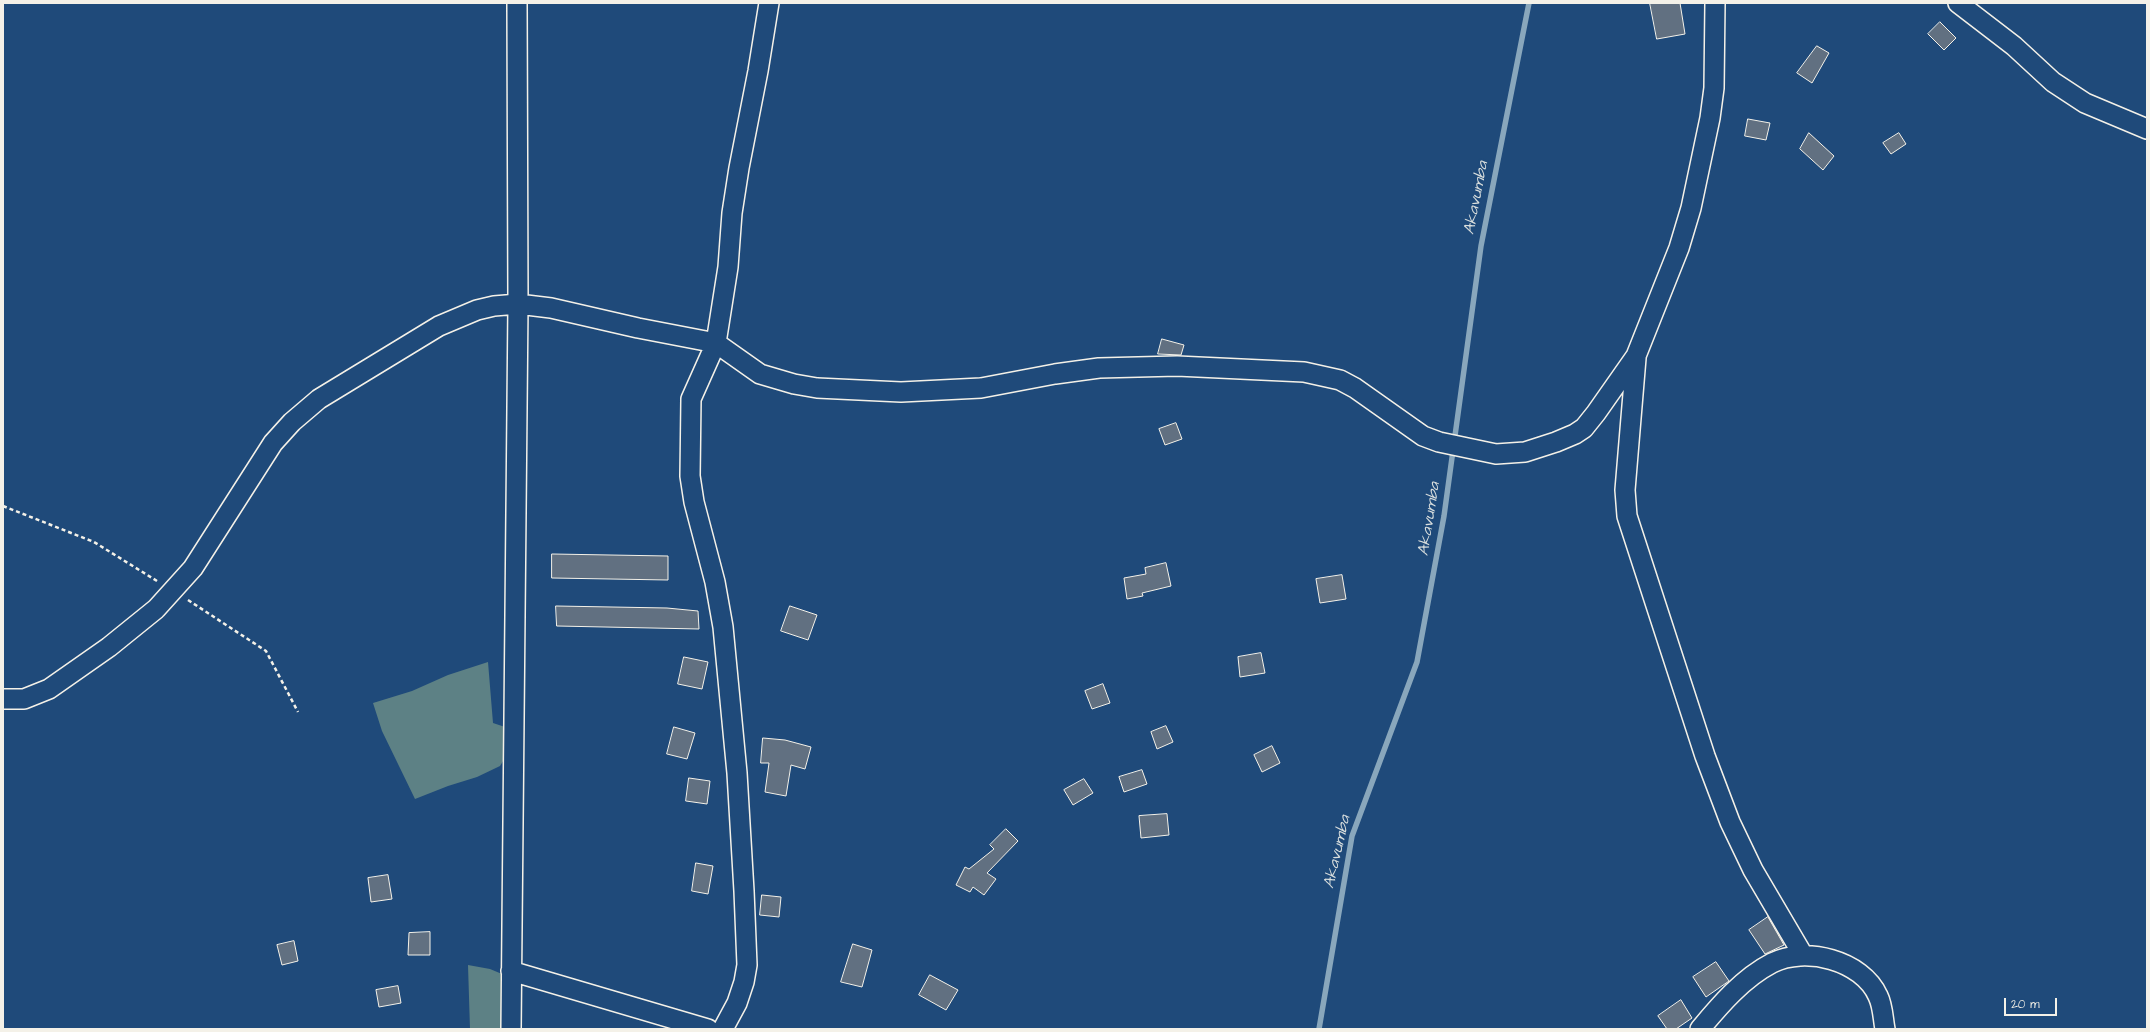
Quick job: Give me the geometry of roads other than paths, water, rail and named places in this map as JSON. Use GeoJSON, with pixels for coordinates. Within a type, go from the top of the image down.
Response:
{"type":"FeatureCollection","features":[{"type":"Feature","properties":{"kind":"street"},"geometry":{"type":"LineString","coordinates":[[511,1029],[518,304],[517,3]]}},
{"type":"Feature","properties":{"kind":"street"},"geometry":{"type":"LineString","coordinates":[[723,1029],[737,1003],[744,982],[747,965],[744,891],[737,773],[723,627],[715,582],[694,502],[690,476],[691,399],[716,343],[728,267],[732,213],[739,168],[758,71],[769,3]]}},
{"type":"Feature","properties":{"kind":"street"},"geometry":{"type":"LineString","coordinates":[[3,699],[24,699],[49,689],[108,648],[156,609],[193,568],[250,476],[273,443],[292,422],[318,399],[439,326],[477,310],[518,304],[551,308],[638,328],[716,343],[760,374],[794,384],[850,391],[901,392],[981,388],[1055,374],[1106,368],[1177,366],[1304,372],[1340,380],[1355,388],[1429,439],[1496,454],[1525,452],[1541,448],[1575,434],[1596,413],[1636,356],[1676,254],[1691,208],[1710,118],[1714,88],[1715,3]]}},
{"type":"Feature","properties":{"kind":"street"},"geometry":{"type":"LineString","coordinates":[[1958,3],[2014,46],[2053,82],[2085,103],[2147,129]]}},
{"type":"Feature","properties":{"kind":"street"},"geometry":{"type":"LineString","coordinates":[[1636,356],[1625,490],[1627,516],[1705,756],[1730,822],[1753,870],[1803,955]]}},
{"type":"Feature","properties":{"kind":"street"},"geometry":{"type":"LineString","coordinates":[[1700,1029],[1722,1002],[1754,974],[1772,963],[1786,958],[1803,955],[1832,960],[1850,967],[1866,978],[1878,996],[1885,1029]]}},
{"type":"Feature","properties":{"kind":"street"},"geometry":{"type":"LineString","coordinates":[[511,971],[708,1029]]}},
{"type":"Feature","properties":{"kind":"waterway","name":"Akavumba"},"geometry":{"type":"LineString","coordinates":[[1319,1029],[1352,836],[1417,662],[1444,516],[1481,246],[1529,3]]}}]}
